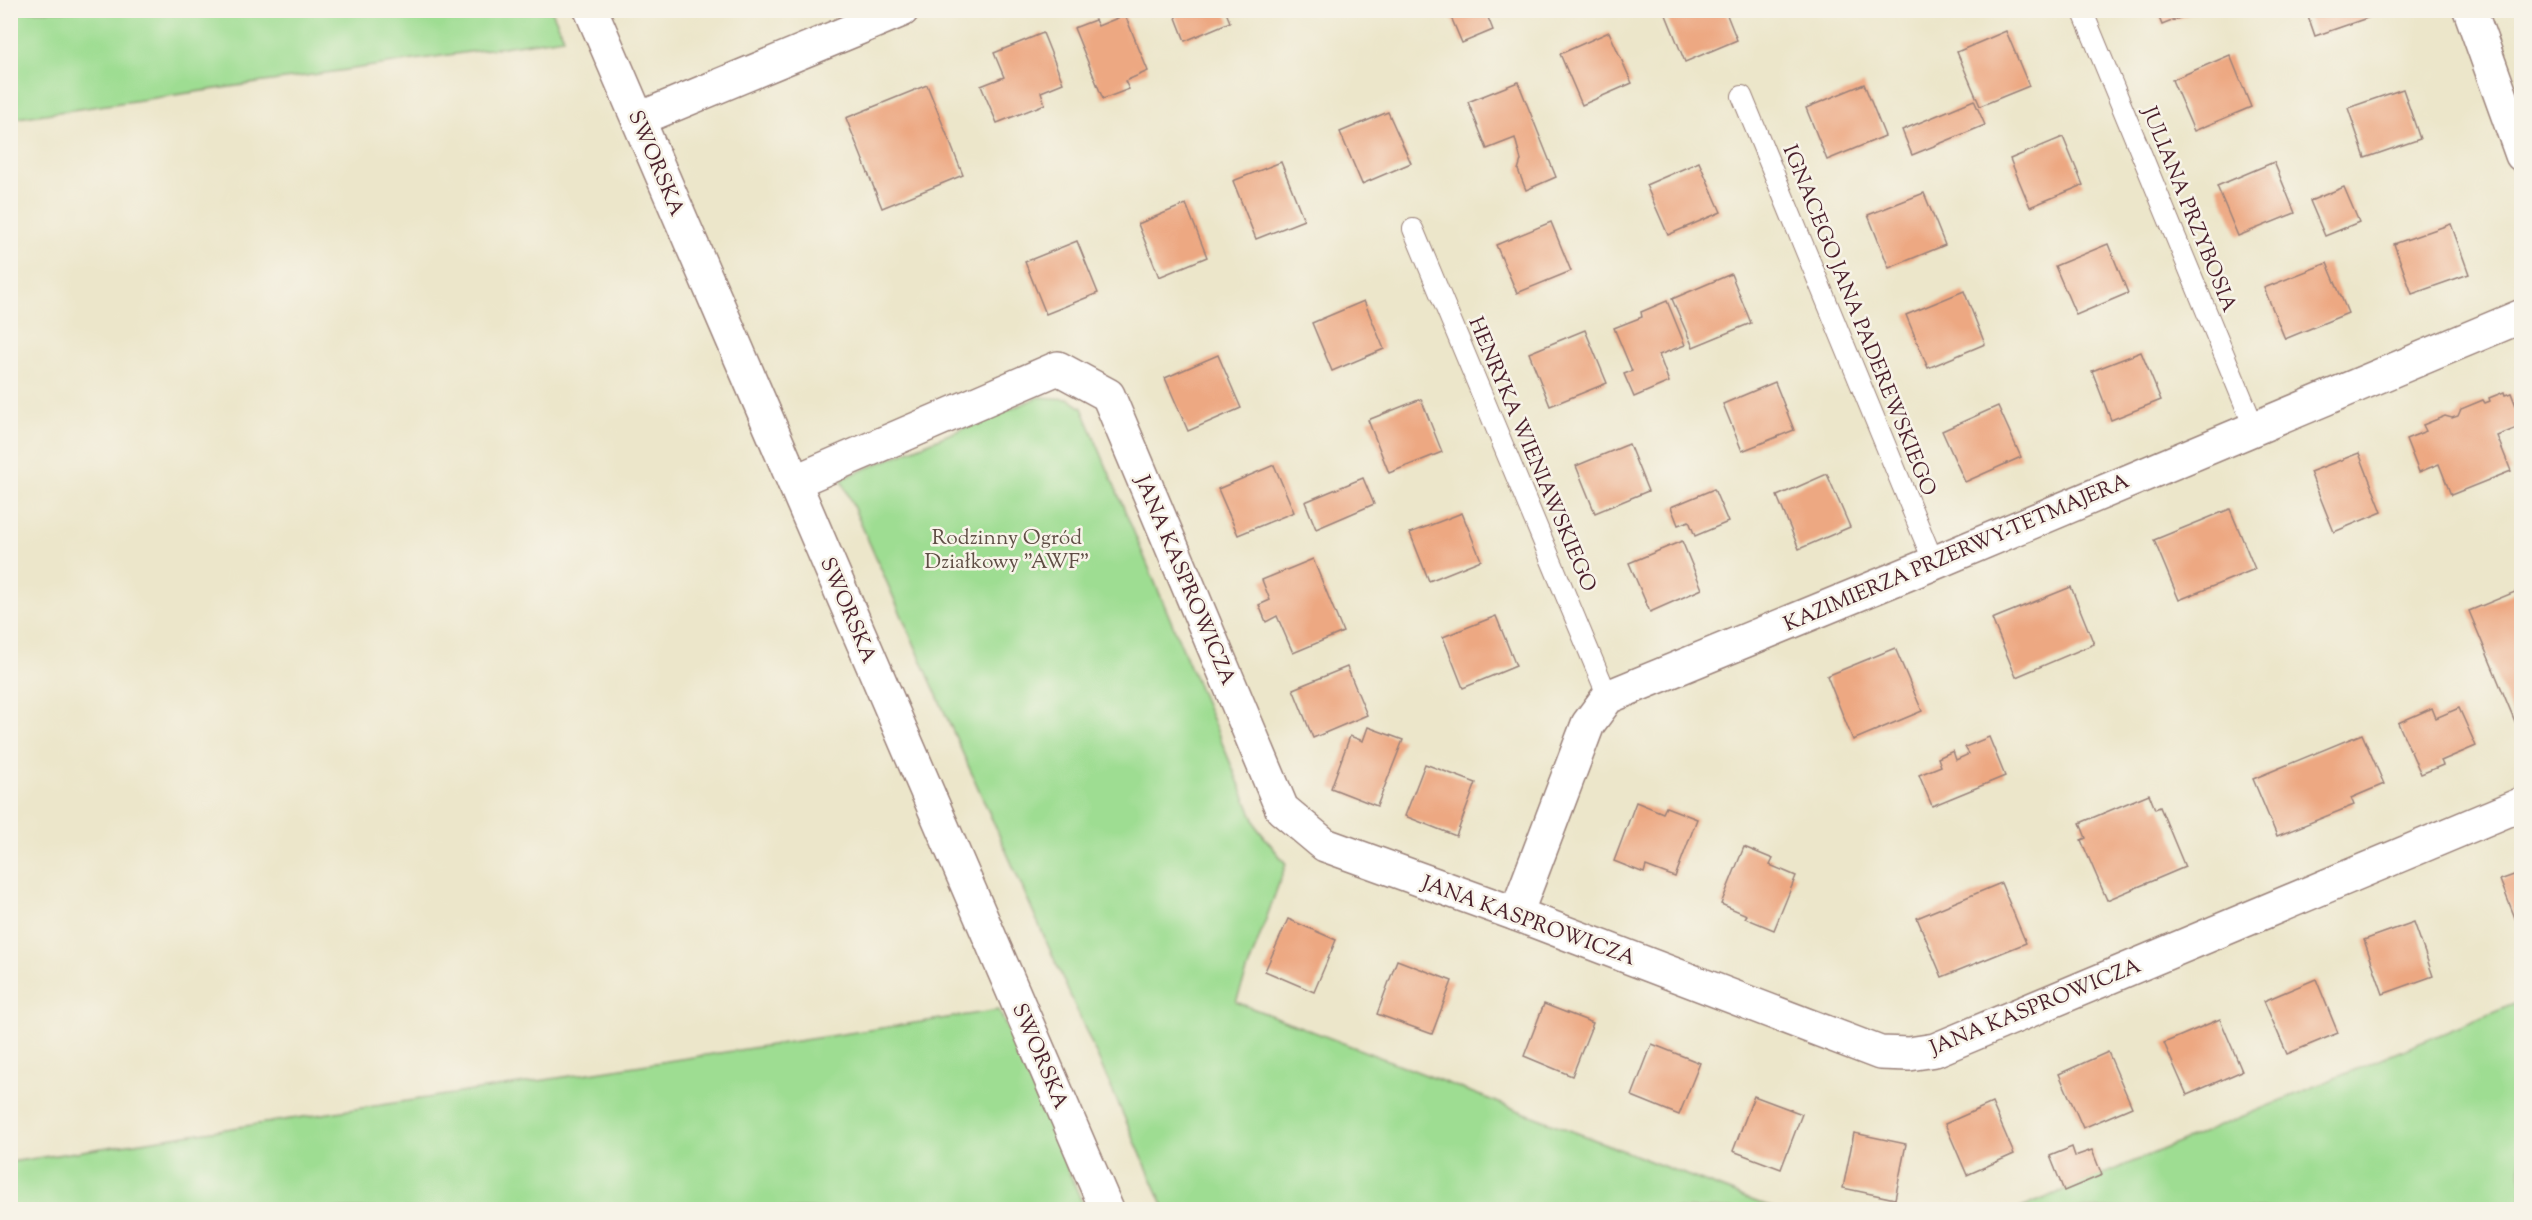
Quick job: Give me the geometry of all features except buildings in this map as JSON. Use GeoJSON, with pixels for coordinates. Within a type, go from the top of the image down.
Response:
{"type":"FeatureCollection","features":[{"type":"Feature","properties":{"kind":"street","name":"SWORSKA"},"geometry":{"type":"LineString","coordinates":[[591,10],[1107,1209]]}},
{"type":"Feature","properties":{"kind":"street"},"geometry":{"type":"LineString","coordinates":[[639,119],[902,10]]}},
{"type":"Feature","properties":{"kind":"street"},"geometry":{"type":"LineString","coordinates":[[2470,10],[2522,154]]}},
{"type":"Feature","properties":{"kind":"street","name":"KAZIMIERZA PRZERWY-TETMAJERA"},"geometry":{"type":"LineString","coordinates":[[1608,697],[2522,316]]}},
{"type":"Feature","properties":{"kind":"street","name":"JANA KASPROWICZA"},"geometry":{"type":"LineString","coordinates":[[794,482],[1058,368],[1108,394],[1282,809],[1325,845],[1516,914],[1880,1053],[1909,1054],[1935,1050],[2522,804]]}},
{"type":"Feature","properties":{"kind":"street"},"geometry":{"type":"LineString","coordinates":[[1516,914],[1588,724],[1608,697]]}},
{"type":"Feature","properties":{"kind":"lane","name":"JULIANA PRZYBOSIA"},"geometry":{"type":"LineString","coordinates":[[2082,10],[2254,427]]}},
{"type":"Feature","properties":{"kind":"lane","name":"IGNACEGO JANA PADEREWSKIEGO"},"geometry":{"type":"LineString","coordinates":[[1742,96],[1934,563]]}},
{"type":"Feature","properties":{"kind":"lane","name":"HENRYKA WIENIAWSKIEGO"},"geometry":{"type":"LineString","coordinates":[[1413,229],[1608,697]]}},
{"type":"Feature","properties":{"kind":"green space"},"geometry":{"type":"Polygon","coordinates":[[[10,11],[552,11],[564,38],[11,119],[10,11]]]}},
{"type":"Feature","properties":{"kind":"green space","name":"Rodzinny Ogród Działkowy \"AWF\""},"geometry":{"type":"Polygon","coordinates":[[[1039,397],[1069,399],[1082,408],[1258,829],[1286,864],[1236,1002],[1775,1209],[1165,1209],[841,479],[1039,397]]]}},
{"type":"Feature","properties":{"kind":"green space"},"geometry":{"type":"Polygon","coordinates":[[[2521,1001],[2521,1209],[2019,1209],[2521,1001]]]}},
{"type":"Feature","properties":{"kind":"green space"},"geometry":{"type":"Polygon","coordinates":[[[999,1010],[1085,1209],[11,1209],[11,1162],[999,1010]]]}}]}
